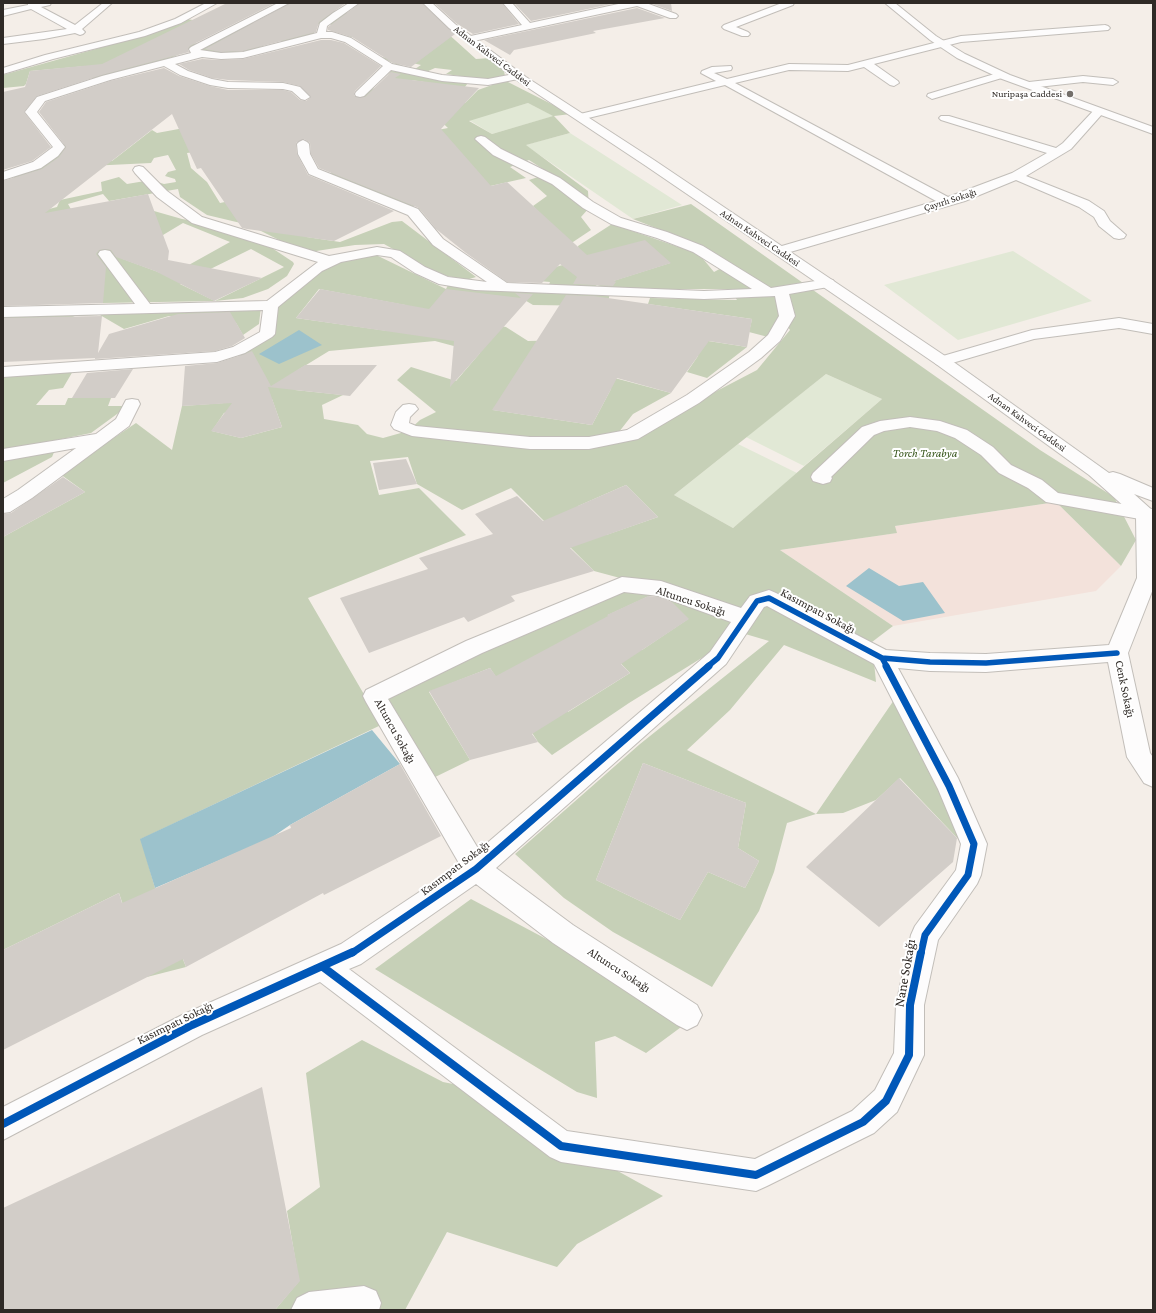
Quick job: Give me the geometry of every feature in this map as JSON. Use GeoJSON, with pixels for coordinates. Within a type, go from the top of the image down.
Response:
{"type":"FeatureCollection","features":[{"type":"Feature","properties":{"kind":"street"},"geometry":{"type":"LineString","coordinates":[[3,13],[47,3]]}},
{"type":"Feature","properties":{"kind":"street"},"geometry":{"type":"LineString","coordinates":[[3,40],[44,36],[75,30],[108,3]]}},
{"type":"Feature","properties":{"kind":"street"},"geometry":{"type":"LineString","coordinates":[[3,71],[49,57],[142,34],[178,21],[213,3]]}},
{"type":"Feature","properties":{"kind":"street"},"geometry":{"type":"LineString","coordinates":[[284,3],[194,49],[196,53],[221,56],[243,55],[321,35],[332,35],[348,40],[389,66],[442,78],[488,82],[519,76]]}},
{"type":"Feature","properties":{"kind":"street"},"geometry":{"type":"LineString","coordinates":[[321,35],[323,25],[355,3]]}},
{"type":"Feature","properties":{"kind":"street","name":"Adnan Kahveci Caddesi"},"geometry":{"type":"LineString","coordinates":[[427,3],[469,39],[519,76],[942,361],[1095,471]]}},
{"type":"Feature","properties":{"kind":"street"},"geometry":{"type":"LineString","coordinates":[[507,3],[528,26]]}},
{"type":"Feature","properties":{"kind":"street"},"geometry":{"type":"LineString","coordinates":[[469,39],[637,3],[673,16]]}},
{"type":"Feature","properties":{"kind":"street"},"geometry":{"type":"LineString","coordinates":[[771,3],[786,5]]}},
{"type":"Feature","properties":{"kind":"street"},"geometry":{"type":"LineString","coordinates":[[889,3],[942,44],[961,56],[1001,75],[1153,130]]}},
{"type":"Feature","properties":{"kind":"street"},"geometry":{"type":"LineString","coordinates":[[33,5],[102,44]]}},
{"type":"Feature","properties":{"kind":"street"},"geometry":{"type":"LineString","coordinates":[[745,34],[727,27],[786,5]]}},
{"type":"Feature","properties":{"kind":"street"},"geometry":{"type":"LineString","coordinates":[[580,117],[789,68],[811,66],[848,68],[961,39],[1105,28]]}},
{"type":"Feature","properties":{"kind":"street"},"geometry":{"type":"LineString","coordinates":[[3,176],[37,165],[50,156],[59,147],[31,112],[41,99],[106,78],[201,54]]}},
{"type":"Feature","properties":{"kind":"street"},"geometry":{"type":"LineString","coordinates":[[166,63],[184,73],[210,82],[228,85],[283,86],[296,89],[305,97]]}},
{"type":"Feature","properties":{"kind":"street"},"geometry":{"type":"LineString","coordinates":[[867,64],[894,83]]}},
{"type":"Feature","properties":{"kind":"street"},"geometry":{"type":"LineString","coordinates":[[360,94],[389,66]]}},
{"type":"Feature","properties":{"kind":"street"},"geometry":{"type":"LineString","coordinates":[[727,68],[712,70],[706,73],[726,82],[947,202]]}},
{"type":"Feature","properties":{"kind":"street"},"geometry":{"type":"LineString","coordinates":[[932,96],[1001,75]]}},
{"type":"Feature","properties":{"kind":"street"},"geometry":{"type":"LineString","coordinates":[[1029,85],[1083,78],[1113,82]]}},
{"type":"Feature","properties":{"kind":"street","name":"Çayırlı Sokağı"},"geometry":{"type":"LineString","coordinates":[[780,251],[947,202],[1016,176],[1067,146],[1099,111]]}},
{"type":"Feature","properties":{"kind":"street"},"geometry":{"type":"LineString","coordinates":[[945,118],[1058,152]]}},
{"type":"Feature","properties":{"kind":"street"},"geometry":{"type":"LineString","coordinates":[[409,409],[402,416],[400,425],[412,431],[530,443],[588,443],[632,435],[693,399],[755,355],[774,338],[787,316],[775,292],[698,249],[662,235],[616,221],[588,205],[556,180],[497,152],[481,139]]}},
{"type":"Feature","properties":{"kind":"street"},"geometry":{"type":"LineString","coordinates":[[303,144],[304,154],[313,170],[413,212],[438,242],[503,287]]}},
{"type":"Feature","properties":{"kind":"street"},"geometry":{"type":"LineString","coordinates":[[139,170],[162,194],[197,220],[330,261]]}},
{"type":"Feature","properties":{"kind":"street"},"geometry":{"type":"LineString","coordinates":[[1016,176],[1084,204],[1099,214],[1103,218],[1104,224],[1119,235]]}},
{"type":"Feature","properties":{"kind":"street"},"geometry":{"type":"LineString","coordinates":[[3,312],[271,305],[317,268],[330,261],[337,258],[377,251],[395,254],[420,270],[444,281],[475,286],[704,295],[775,292],[828,283]]}},
{"type":"Feature","properties":{"kind":"street"},"geometry":{"type":"LineString","coordinates":[[105,254],[146,309]]}},
{"type":"Feature","properties":{"kind":"street"},"geometry":{"type":"LineString","coordinates":[[3,372],[217,357],[239,350],[267,334],[271,305]]}},
{"type":"Feature","properties":{"kind":"street"},"geometry":{"type":"LineString","coordinates":[[942,361],[1032,335],[1119,323],[1153,329]]}},
{"type":"Feature","properties":{"kind":"street"},"geometry":{"type":"LineString","coordinates":[[3,507],[25,494],[123,422],[132,404]]}},
{"type":"Feature","properties":{"kind":"street"},"geometry":{"type":"LineString","coordinates":[[824,478],[820,477],[868,431],[880,426],[910,422],[940,426],[961,434],[987,451],[1005,469],[1035,484],[1053,498],[1147,516]]}},
{"type":"Feature","properties":{"kind":"street"},"geometry":{"type":"LineString","coordinates":[[3,455],[101,438]]}},
{"type":"Feature","properties":{"kind":"street"},"geometry":{"type":"LineString","coordinates":[[1095,471],[1153,495]]}},
{"type":"Feature","properties":{"kind":"street"},"geometry":{"type":"LineString","coordinates":[[1095,471],[1147,516]]}},
{"type":"Feature","properties":{"kind":"street"},"geometry":{"type":"LineString","coordinates":[[1150,575],[1147,516],[1142,504],[1145,499],[1153,495]]}},
{"type":"Feature","properties":{"kind":"street","name":"Cenk Sokağı"},"geometry":{"type":"LineString","coordinates":[[1150,575],[1117,653],[1139,757],[1153,776]]}},
{"type":"Feature","properties":{"kind":"street","name":"Altuncu Sokağı"},"geometry":{"type":"LineString","coordinates":[[687,1015],[563,934],[476,869],[374,696],[474,647],[622,584],[660,589],[746,618]]}},
{"type":"Feature","properties":{"kind":"street","name":"Kasımpatı Sokağı"},"geometry":{"type":"LineString","coordinates":[[3,1124],[192,1025],[351,954],[476,869],[718,658],[757,601],[769,598],[882,658]]}},
{"type":"Feature","properties":{"kind":"street"},"geometry":{"type":"LineString","coordinates":[[882,658],[930,662],[986,663],[1117,653]]}},
{"type":"Feature","properties":{"kind":"street","name":"Nane Sokağı"},"geometry":{"type":"LineString","coordinates":[[323,967],[561,1146],[756,1175],[863,1122],[886,1101],[909,1055],[910,1004],[925,935],[968,875],[974,844],[949,786],[882,658]]}},
{"type":"Feature","properties":{"kind":"street"},"geometry":{"type":"LineString","coordinates":[[309,1310],[364,1303]]}},
{"type":"Feature","properties":{"kind":"shaded area"},"geometry":{"type":"Polygon","coordinates":[[[1056,502],[1121,566],[1096,591],[893,626],[780,550],[896,533],[895,526],[1056,502]]]}},
{"type":"Feature","properties":{"kind":"green space"},"geometry":{"type":"Polygon","coordinates":[[[291,4],[370,16],[435,22],[476,59],[490,58],[503,66],[506,81],[571,114],[554,116],[570,133],[526,145],[588,191],[589,208],[581,217],[591,230],[567,246],[533,206],[547,196],[529,180],[541,176],[546,171],[529,160],[510,167],[526,178],[477,189],[434,225],[417,206],[412,206],[336,181],[331,173],[352,97],[369,91],[382,84],[391,71],[466,77],[446,74],[452,70],[435,68],[426,72],[415,69],[421,65],[408,62],[398,65],[380,57],[418,61],[378,32],[351,37],[331,28],[330,19],[313,27],[315,36],[284,42],[276,40],[253,50],[214,54],[199,50],[202,47],[252,23],[270,26],[291,4]],[[411,80],[392,101],[465,103],[478,90],[492,85],[488,82],[468,83],[464,88],[411,80]],[[528,103],[469,121],[492,134],[553,116],[528,103]],[[433,114],[363,144],[448,128],[433,114]]]}},
{"type":"Feature","properties":{"kind":"green space"},"geometry":{"type":"Polygon","coordinates":[[[186,19],[193,20],[163,38],[199,44],[173,57],[102,79],[91,78],[87,66],[30,71],[24,86],[3,88],[3,75],[110,45],[186,19]]]}},
{"type":"Feature","properties":{"kind":"green space"},"geometry":{"type":"Polygon","coordinates":[[[528,103],[554,116],[492,134],[469,120],[528,103]]]}},
{"type":"Feature","properties":{"kind":"green space"},"geometry":{"type":"Polygon","coordinates":[[[184,128],[284,140],[187,153],[191,168],[207,182],[220,203],[249,197],[308,225],[307,237],[340,242],[392,222],[402,221],[476,277],[466,280],[438,274],[384,244],[355,245],[310,252],[299,250],[249,225],[207,215],[180,197],[178,189],[109,201],[103,194],[68,204],[76,218],[154,211],[182,219],[224,226],[269,246],[293,262],[294,264],[287,276],[268,289],[243,298],[215,301],[103,303],[3,265],[33,213],[57,207],[60,200],[102,191],[101,182],[119,177],[127,184],[151,180],[164,184],[176,182],[175,179],[165,176],[168,172],[176,170],[168,155],[154,158],[151,163],[89,166],[13,179],[16,174],[54,155],[64,143],[87,144],[68,158],[112,161],[152,130],[157,133],[184,128]],[[183,223],[123,259],[169,276],[230,242],[183,223]],[[251,249],[180,284],[215,301],[284,267],[251,249]]]}},
{"type":"Feature","properties":{"kind":"green space"},"geometry":{"type":"Polygon","coordinates":[[[570,133],[682,205],[633,219],[525,145],[570,133]]]}},
{"type":"Feature","properties":{"kind":"green space","name":"Torch Tarabya"},"geometry":{"type":"Polygon","coordinates":[[[691,204],[1040,450],[1114,497],[1136,540],[1121,566],[1056,502],[895,526],[897,533],[780,550],[893,626],[872,642],[876,682],[784,645],[730,710],[687,750],[816,814],[787,823],[774,872],[759,911],[712,987],[613,932],[564,898],[515,854],[640,744],[769,641],[742,633],[629,703],[552,755],[538,742],[490,668],[429,692],[470,760],[427,781],[381,725],[141,839],[155,888],[186,967],[147,977],[119,893],[3,950],[3,537],[85,492],[60,474],[136,423],[172,450],[182,406],[224,403],[232,366],[269,320],[277,293],[309,268],[334,258],[374,254],[446,289],[448,285],[546,292],[550,282],[514,279],[566,264],[597,286],[670,263],[579,257],[578,246],[612,224],[699,254],[714,272],[727,265],[702,246],[633,219],[691,204]],[[319,289],[296,318],[388,331],[406,305],[319,289]],[[611,289],[607,306],[533,305],[523,299],[454,318],[506,327],[528,341],[569,340],[577,368],[671,393],[633,414],[615,437],[688,406],[757,370],[790,330],[783,320],[768,337],[749,332],[752,319],[648,304],[650,298],[737,300],[729,289],[611,289]],[[435,341],[329,351],[298,370],[295,390],[343,395],[322,405],[324,419],[358,425],[367,434],[383,438],[408,431],[420,420],[436,412],[397,380],[411,367],[456,381],[480,353],[435,341]],[[826,374],[674,495],[733,528],[882,399],[826,374]],[[611,389],[493,410],[592,425],[611,389]],[[272,399],[224,413],[212,431],[241,438],[282,427],[272,399]],[[408,457],[370,461],[379,495],[419,488],[466,535],[308,598],[369,703],[620,578],[594,571],[511,488],[462,510],[417,484],[408,457]],[[626,485],[578,506],[606,535],[658,517],[626,485]],[[660,591],[608,615],[642,650],[688,619],[660,591]],[[587,628],[568,712],[630,673],[587,628]],[[643,763],[596,880],[680,920],[708,872],[745,888],[759,861],[738,848],[746,803],[643,763]]]}},
{"type":"Feature","properties":{"kind":"green space"},"geometry":{"type":"Polygon","coordinates":[[[1013,251],[1092,301],[958,340],[884,285],[1013,251]]]}},
{"type":"Feature","properties":{"kind":"green space"},"geometry":{"type":"Polygon","coordinates":[[[261,307],[259,324],[243,335],[236,323],[212,316],[169,316],[124,329],[100,315],[75,316],[35,333],[3,323],[3,313],[261,307]]]}},
{"type":"Feature","properties":{"kind":"green space"},"geometry":{"type":"Polygon","coordinates":[[[644,331],[747,347],[707,378],[687,372],[698,356],[644,331]]]}},
{"type":"Feature","properties":{"kind":"green space"},"geometry":{"type":"Polygon","coordinates":[[[73,371],[63,388],[49,390],[36,405],[65,405],[68,398],[111,398],[108,406],[128,406],[91,433],[3,451],[3,374],[73,371]]]}},
{"type":"Feature","properties":{"kind":"green space"},"geometry":{"type":"Polygon","coordinates":[[[826,374],[882,399],[804,466],[746,437],[826,374]]]}},
{"type":"Feature","properties":{"kind":"green space"},"geometry":{"type":"Polygon","coordinates":[[[738,444],[797,473],[733,528],[674,495],[738,444]]]}},
{"type":"Feature","properties":{"kind":"green space"},"geometry":{"type":"Polygon","coordinates":[[[55,450],[52,457],[3,483],[3,459],[55,450]]]}},
{"type":"Feature","properties":{"kind":"green space"},"geometry":{"type":"Polygon","coordinates":[[[894,700],[901,700],[962,843],[900,778],[876,800],[843,813],[816,814],[894,700]]]}},
{"type":"Feature","properties":{"kind":"green space"},"geometry":{"type":"Polygon","coordinates":[[[471,899],[631,984],[692,1019],[646,1053],[615,1036],[595,1042],[597,1098],[577,1092],[375,969],[471,899]]]}},
{"type":"Feature","properties":{"kind":"green space"},"geometry":{"type":"Polygon","coordinates":[[[362,1040],[443,1082],[483,1090],[576,1148],[663,1196],[577,1244],[557,1267],[447,1232],[405,1310],[275,1310],[299,1281],[287,1211],[320,1187],[306,1073],[362,1040]]]}},
{"type":"Feature","properties":{"kind":"water"},"geometry":{"type":"Polygon","coordinates":[[[299,330],[322,345],[279,364],[259,354],[299,330]]]}},
{"type":"Feature","properties":{"kind":"water"},"geometry":{"type":"Polygon","coordinates":[[[869,568],[899,586],[923,582],[945,613],[903,621],[846,586],[869,568]]]}},
{"type":"Feature","properties":{"kind":"water"},"geometry":{"type":"Polygon","coordinates":[[[372,730],[400,764],[290,825],[271,838],[155,888],[140,839],[372,730]]]}},
{"type":"Feature","properties":{"kind":"building"},"geometry":{"type":"Polygon","coordinates":[[[227,3],[275,3],[190,46],[188,49],[189,52],[102,75],[37,96],[24,112],[51,147],[32,161],[3,170],[3,92],[25,87],[30,71],[102,64],[227,3]]]}},
{"type":"Feature","properties":{"kind":"building"},"geometry":{"type":"Polygon","coordinates":[[[290,3],[346,3],[319,22],[316,32],[243,51],[221,52],[205,49],[290,3]]]}},
{"type":"Feature","properties":{"kind":"building"},"geometry":{"type":"Polygon","coordinates":[[[360,3],[422,3],[455,34],[411,67],[393,63],[352,37],[328,30],[328,27],[360,3]]]}},
{"type":"Feature","properties":{"kind":"building"},"geometry":{"type":"Polygon","coordinates":[[[434,3],[502,3],[519,24],[473,34],[456,23],[434,3]]]}},
{"type":"Feature","properties":{"kind":"building"},"geometry":{"type":"Polygon","coordinates":[[[514,3],[616,3],[531,21],[514,3]]]}},
{"type":"Feature","properties":{"kind":"building"},"geometry":{"type":"Polygon","coordinates":[[[650,3],[671,3],[672,11],[650,3]]]}},
{"type":"Feature","properties":{"kind":"building"},"geometry":{"type":"Polygon","coordinates":[[[637,8],[665,18],[593,31],[596,33],[514,50],[510,55],[484,40],[637,8]]]}},
{"type":"Feature","properties":{"kind":"building"},"geometry":{"type":"Polygon","coordinates":[[[321,40],[331,40],[344,43],[381,66],[355,91],[354,95],[356,97],[365,97],[391,72],[401,74],[395,78],[479,88],[441,129],[491,186],[507,182],[587,255],[645,240],[671,263],[614,281],[616,282],[613,286],[573,284],[577,277],[560,264],[542,283],[507,282],[466,253],[436,229],[419,208],[319,168],[311,154],[310,143],[304,139],[296,143],[297,154],[308,175],[394,211],[334,241],[242,228],[201,168],[197,169],[172,114],[45,213],[148,194],[169,251],[168,260],[262,278],[214,301],[155,271],[116,257],[111,250],[105,249],[99,250],[96,254],[106,267],[103,303],[3,306],[3,181],[42,169],[59,157],[66,147],[39,112],[46,102],[110,81],[164,68],[179,76],[210,86],[228,90],[283,90],[291,92],[300,100],[306,101],[311,97],[300,86],[283,82],[212,78],[189,70],[179,64],[202,59],[243,59],[321,40]]]}},
{"type":"Feature","properties":{"kind":"building"},"geometry":{"type":"Polygon","coordinates":[[[320,289],[429,309],[446,289],[521,298],[515,293],[533,294],[450,387],[454,341],[296,318],[320,289]]]}},
{"type":"Feature","properties":{"kind":"building"},"geometry":{"type":"Polygon","coordinates":[[[566,295],[594,296],[752,319],[747,347],[709,341],[671,393],[617,378],[592,425],[492,410],[566,295]]]}},
{"type":"Feature","properties":{"kind":"building"},"geometry":{"type":"Polygon","coordinates":[[[230,312],[245,338],[232,346],[215,351],[95,359],[3,362],[3,318],[102,316],[98,353],[109,334],[178,314],[230,312]]]}},
{"type":"Feature","properties":{"kind":"building"},"geometry":{"type":"Polygon","coordinates":[[[252,351],[271,386],[305,365],[377,365],[350,396],[268,387],[282,427],[241,438],[211,431],[232,403],[182,406],[185,366],[217,363],[252,351]]]}},
{"type":"Feature","properties":{"kind":"building"},"geometry":{"type":"Polygon","coordinates":[[[133,369],[115,398],[72,398],[87,373],[133,369]]]}},
{"type":"Feature","properties":{"kind":"building"},"geometry":{"type":"Polygon","coordinates":[[[406,459],[417,484],[379,490],[373,463],[406,459]]]}},
{"type":"Feature","properties":{"kind":"building"},"geometry":{"type":"Polygon","coordinates":[[[63,477],[85,492],[3,537],[3,514],[11,513],[63,477]]]}},
{"type":"Feature","properties":{"kind":"building"},"geometry":{"type":"Polygon","coordinates":[[[626,485],[658,517],[570,548],[594,571],[511,596],[515,601],[468,622],[464,617],[369,653],[340,598],[428,569],[419,558],[493,534],[475,514],[517,496],[543,521],[626,485]]]}},
{"type":"Feature","properties":{"kind":"building"},"geometry":{"type":"Polygon","coordinates":[[[648,596],[659,597],[672,602],[689,619],[621,664],[630,673],[532,734],[538,742],[470,760],[429,691],[490,668],[496,676],[608,616],[607,615],[648,596]]]}},
{"type":"Feature","properties":{"kind":"building"},"geometry":{"type":"Polygon","coordinates":[[[643,763],[746,803],[738,848],[759,861],[745,888],[708,872],[680,920],[596,880],[643,763]]]}},
{"type":"Feature","properties":{"kind":"building"},"geometry":{"type":"Polygon","coordinates":[[[400,764],[441,836],[324,895],[323,893],[186,967],[183,959],[3,1050],[3,950],[119,893],[122,903],[291,828],[290,825],[400,764]]]}},
{"type":"Feature","properties":{"kind":"building"},"geometry":{"type":"Polygon","coordinates":[[[899,778],[957,838],[953,862],[879,927],[806,867],[899,778]]]}},
{"type":"Feature","properties":{"kind":"building"},"geometry":{"type":"Polygon","coordinates":[[[262,1087],[300,1281],[275,1310],[3,1310],[3,1208],[262,1087]]]}},
{"type":"Feature","properties":{"kind":"cycle path"},"geometry":{"type":"LineString","coordinates":[[3,1124],[192,1025],[351,954],[476,869],[718,658],[757,601],[769,598],[882,658],[930,662],[986,663],[1117,653]]}},
{"type":"Feature","properties":{"kind":"cycle path"},"geometry":{"type":"LineString","coordinates":[[323,967],[561,1146],[756,1175],[863,1122],[886,1101],[909,1055],[910,1005],[925,935],[968,875],[974,844],[949,786],[882,658]]}},
{"type":"Feature","properties":{"kind":"place","name":"Nuripaşa Caddesi"},"geometry":{"type":"Point","coordinates":[1070,94]}}]}
